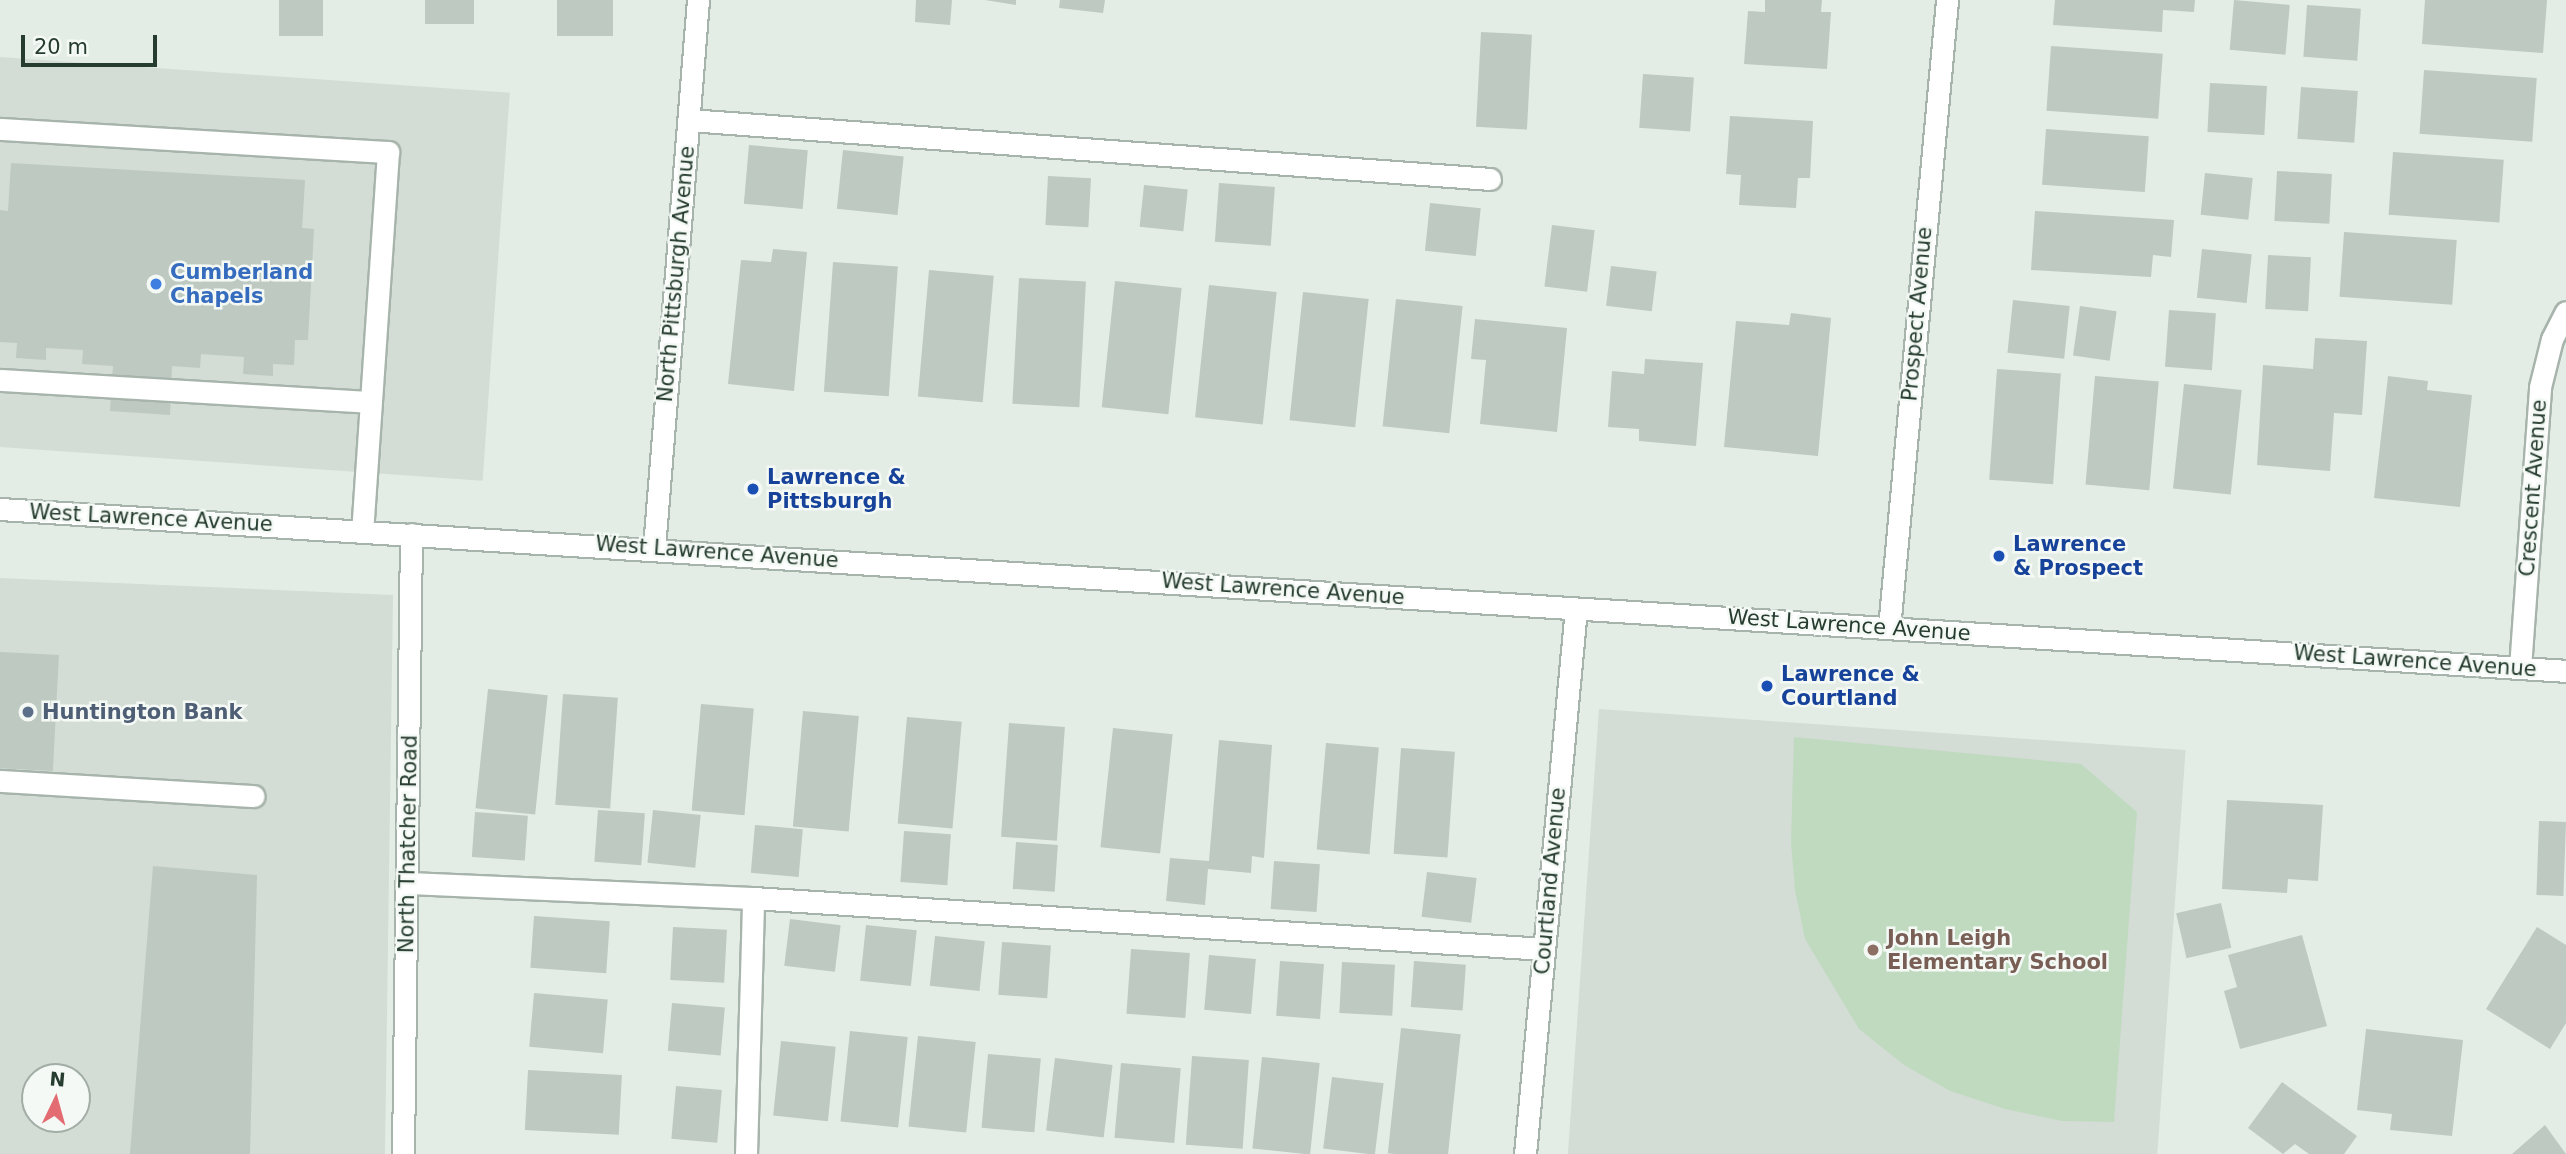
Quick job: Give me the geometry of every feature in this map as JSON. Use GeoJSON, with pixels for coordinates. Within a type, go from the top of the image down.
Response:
{"type":"FeatureCollection","features":[{"type":"Feature","properties":{"kind":"street","name":"North Pittsburgh Avenue"},"geometry":{"type":"LineString","coordinates":[[654,548],[698,0]]}},
{"type":"Feature","properties":{"kind":"street","name":"Prospect Avenue"},"geometry":{"type":"LineString","coordinates":[[1889,628],[1947,0]]}},
{"type":"Feature","properties":{"kind":"street"},"geometry":{"type":"LineString","coordinates":[[689,120],[1490,180]]}},
{"type":"Feature","properties":{"kind":"street"},"geometry":{"type":"LineString","coordinates":[[0,129],[387,152],[362,531]]}},
{"type":"Feature","properties":{"kind":"street","name":"Crescent Avenue"},"geometry":{"type":"LineString","coordinates":[[2520,668],[2540,387],[2552,340],[2566,312]]}},
{"type":"Feature","properties":{"kind":"street"},"geometry":{"type":"LineString","coordinates":[[0,380],[370,402]]}},
{"type":"Feature","properties":{"kind":"street","name":"West Lawrence Avenue"},"geometry":{"type":"LineString","coordinates":[[0,509],[654,548],[2566,671]]}},
{"type":"Feature","properties":{"kind":"street","name":"North Thatcher Road"},"geometry":{"type":"LineString","coordinates":[[404,1154],[411,534]]}},
{"type":"Feature","properties":{"kind":"street","name":"Courtland Avenue"},"geometry":{"type":"LineString","coordinates":[[1525,1154],[1576,608]]}},
{"type":"Feature","properties":{"kind":"street"},"geometry":{"type":"LineString","coordinates":[[0,781],[254,796]]}},
{"type":"Feature","properties":{"kind":"street"},"geometry":{"type":"LineString","coordinates":[[408,883],[753,898],[1544,949]]}},
{"type":"Feature","properties":{"kind":"street"},"geometry":{"type":"LineString","coordinates":[[746,1154],[753,898]]}},
{"type":"Feature","properties":{"kind":"shaded area"},"geometry":{"type":"Polygon","coordinates":[[[0,57],[510,93],[483,481],[0,447],[0,57]]]}},
{"type":"Feature","properties":{"kind":"shaded area"},"geometry":{"type":"Polygon","coordinates":[[[0,578],[393,595],[385,1154],[0,1154],[0,578]]]}},
{"type":"Feature","properties":{"kind":"shaded area","name":"John Leigh Elementary School"},"geometry":{"type":"Polygon","coordinates":[[[1599,709],[2186,750],[2157,1154],[1568,1154],[1599,709]]]}},
{"type":"Feature","properties":{"kind":"green space"},"geometry":{"type":"Polygon","coordinates":[[[1794,737],[2081,764],[2137,812],[2114,1122],[2062,1121],[2005,1109],[1950,1091],[1904,1065],[1859,1029],[1805,939],[1795,890],[1791,843],[1794,737]]]}},
{"type":"Feature","properties":{"kind":"building"},"geometry":{"type":"Polygon","coordinates":[[[279,0],[323,0],[323,36],[279,36],[279,0]]]}},
{"type":"Feature","properties":{"kind":"building"},"geometry":{"type":"Polygon","coordinates":[[[425,0],[474,0],[474,24],[425,24],[425,0]]]}},
{"type":"Feature","properties":{"kind":"building"},"geometry":{"type":"Polygon","coordinates":[[[557,0],[613,0],[613,36],[557,36],[557,0]]]}},
{"type":"Feature","properties":{"kind":"building"},"geometry":{"type":"Polygon","coordinates":[[[916,0],[952,0],[950,25],[915,22],[916,0]]]}},
{"type":"Feature","properties":{"kind":"building"},"geometry":{"type":"Polygon","coordinates":[[[985,0],[1016,0],[1016,5],[985,0]]]}},
{"type":"Feature","properties":{"kind":"building"},"geometry":{"type":"Polygon","coordinates":[[[1060,0],[1105,0],[1103,13],[1059,8],[1060,0]]]}},
{"type":"Feature","properties":{"kind":"building"},"geometry":{"type":"Polygon","coordinates":[[[1765,0],[1822,0],[1821,12],[1831,12],[1827,69],[1744,64],[1748,11],[1765,12],[1765,0]]]}},
{"type":"Feature","properties":{"kind":"building"},"geometry":{"type":"Polygon","coordinates":[[[2055,0],[2195,0],[2194,12],[2163,10],[2162,32],[2053,25],[2055,0]]]}},
{"type":"Feature","properties":{"kind":"building"},"geometry":{"type":"Polygon","coordinates":[[[2234,0],[2290,5],[2285,55],[2230,50],[2234,0]]]}},
{"type":"Feature","properties":{"kind":"building"},"geometry":{"type":"Polygon","coordinates":[[[2425,0],[2547,0],[2543,53],[2422,44],[2425,0]]]}},
{"type":"Feature","properties":{"kind":"building"},"geometry":{"type":"Polygon","coordinates":[[[2307,5],[2361,9],[2357,61],[2303,57],[2307,5]]]}},
{"type":"Feature","properties":{"kind":"building"},"geometry":{"type":"Polygon","coordinates":[[[1481,32],[1532,35],[1527,130],[1476,127],[1481,32]]]}},
{"type":"Feature","properties":{"kind":"building"},"geometry":{"type":"Polygon","coordinates":[[[2051,46],[2163,54],[2158,119],[2046,111],[2051,46]]]}},
{"type":"Feature","properties":{"kind":"building"},"geometry":{"type":"Polygon","coordinates":[[[2424,70],[2537,78],[2532,142],[2420,134],[2424,70]]]}},
{"type":"Feature","properties":{"kind":"building"},"geometry":{"type":"Polygon","coordinates":[[[1643,74],[1694,78],[1690,131],[1639,128],[1643,74]]]}},
{"type":"Feature","properties":{"kind":"building"},"geometry":{"type":"Polygon","coordinates":[[[2210,83],[2267,86],[2264,135],[2207,132],[2210,83]]]}},
{"type":"Feature","properties":{"kind":"building"},"geometry":{"type":"Polygon","coordinates":[[[2301,87],[2358,91],[2354,143],[2297,139],[2301,87]]]}},
{"type":"Feature","properties":{"kind":"building"},"geometry":{"type":"Polygon","coordinates":[[[1730,116],[1813,121],[1810,178],[1798,178],[1796,208],[1739,205],[1741,175],[1726,174],[1730,116]]]}},
{"type":"Feature","properties":{"kind":"building"},"geometry":{"type":"Polygon","coordinates":[[[2046,129],[2149,136],[2145,192],[2042,185],[2046,129]]]}},
{"type":"Feature","properties":{"kind":"building"},"geometry":{"type":"Polygon","coordinates":[[[749,145],[808,150],[803,209],[744,204],[749,145]]]}},
{"type":"Feature","properties":{"kind":"building"},"geometry":{"type":"Polygon","coordinates":[[[843,150],[904,156],[897,215],[837,209],[843,150]]]}},
{"type":"Feature","properties":{"kind":"building"},"geometry":{"type":"Polygon","coordinates":[[[2393,152],[2504,160],[2499,223],[2389,215],[2393,152]]]}},
{"type":"Feature","properties":{"kind":"building","name":"Cumberland Chapels"},"geometry":{"type":"Polygon","coordinates":[[[11,163],[305,180],[302,228],[314,229],[308,340],[295,340],[294,365],[273,364],[273,376],[243,374],[244,357],[201,354],[200,368],[172,366],[170,415],[110,411],[113,366],[82,364],[83,350],[46,348],[46,360],[16,358],[17,343],[0,342],[0,210],[8,211],[11,163]]]}},
{"type":"Feature","properties":{"kind":"building"},"geometry":{"type":"Polygon","coordinates":[[[2277,171],[2332,174],[2329,224],[2274,221],[2277,171]]]}},
{"type":"Feature","properties":{"kind":"building"},"geometry":{"type":"Polygon","coordinates":[[[2205,173],[2253,178],[2248,220],[2201,215],[2205,173]]]}},
{"type":"Feature","properties":{"kind":"building"},"geometry":{"type":"Polygon","coordinates":[[[1048,176],[1091,178],[1088,227],[1045,225],[1048,176]]]}},
{"type":"Feature","properties":{"kind":"building"},"geometry":{"type":"Polygon","coordinates":[[[1219,183],[1275,187],[1271,246],[1215,242],[1219,183]]]}},
{"type":"Feature","properties":{"kind":"building"},"geometry":{"type":"Polygon","coordinates":[[[1144,185],[1188,190],[1183,231],[1140,227],[1144,185]]]}},
{"type":"Feature","properties":{"kind":"building"},"geometry":{"type":"Polygon","coordinates":[[[1430,203],[1481,208],[1476,256],[1425,251],[1430,203]]]}},
{"type":"Feature","properties":{"kind":"building"},"geometry":{"type":"Polygon","coordinates":[[[2035,211],[2174,220],[2171,257],[2153,255],[2151,277],[2031,270],[2035,211]]]}},
{"type":"Feature","properties":{"kind":"building"},"geometry":{"type":"Polygon","coordinates":[[[1552,225],[1595,230],[1587,292],[1544,287],[1552,225]]]}},
{"type":"Feature","properties":{"kind":"building"},"geometry":{"type":"Polygon","coordinates":[[[2344,232],[2457,240],[2452,305],[2339,297],[2344,232]]]}},
{"type":"Feature","properties":{"kind":"building"},"geometry":{"type":"Polygon","coordinates":[[[773,249],[807,252],[794,391],[728,384],[741,260],[771,262],[773,249]]]}},
{"type":"Feature","properties":{"kind":"building"},"geometry":{"type":"Polygon","coordinates":[[[2202,249],[2252,254],[2247,303],[2197,298],[2202,249]]]}},
{"type":"Feature","properties":{"kind":"building"},"geometry":{"type":"Polygon","coordinates":[[[2268,255],[2311,257],[2308,311],[2265,309],[2268,255]]]}},
{"type":"Feature","properties":{"kind":"building"},"geometry":{"type":"Polygon","coordinates":[[[833,262],[898,267],[889,396],[824,392],[833,262]]]}},
{"type":"Feature","properties":{"kind":"building"},"geometry":{"type":"Polygon","coordinates":[[[1611,266],[1657,272],[1652,311],[1606,306],[1611,266]]]}},
{"type":"Feature","properties":{"kind":"building"},"geometry":{"type":"Polygon","coordinates":[[[929,270],[994,276],[983,402],[918,397],[929,270]]]}},
{"type":"Feature","properties":{"kind":"building"},"geometry":{"type":"Polygon","coordinates":[[[1019,278],[1086,282],[1079,407],[1012,404],[1019,278]]]}},
{"type":"Feature","properties":{"kind":"building"},"geometry":{"type":"Polygon","coordinates":[[[1115,281],[1182,288],[1168,414],[1102,407],[1115,281]]]}},
{"type":"Feature","properties":{"kind":"building"},"geometry":{"type":"Polygon","coordinates":[[[1209,285],[1277,292],[1263,424],[1195,417],[1209,285]]]}},
{"type":"Feature","properties":{"kind":"building"},"geometry":{"type":"Polygon","coordinates":[[[1303,292],[1369,299],[1355,427],[1290,420],[1303,292]]]}},
{"type":"Feature","properties":{"kind":"building"},"geometry":{"type":"Polygon","coordinates":[[[1396,299],[1463,306],[1449,433],[1383,426],[1396,299]]]}},
{"type":"Feature","properties":{"kind":"building"},"geometry":{"type":"Polygon","coordinates":[[[2013,300],[2070,306],[2064,359],[2007,353],[2013,300]]]}},
{"type":"Feature","properties":{"kind":"building"},"geometry":{"type":"Polygon","coordinates":[[[2080,306],[2117,311],[2110,361],[2073,356],[2080,306]]]}},
{"type":"Feature","properties":{"kind":"building"},"geometry":{"type":"Polygon","coordinates":[[[2169,310],[2216,313],[2212,370],[2165,367],[2169,310]]]}},
{"type":"Feature","properties":{"kind":"building"},"geometry":{"type":"Polygon","coordinates":[[[1791,313],[1831,318],[1818,456],[1724,447],[1736,321],[1789,325],[1791,313]]]}},
{"type":"Feature","properties":{"kind":"building"},"geometry":{"type":"Polygon","coordinates":[[[1475,319],[1567,328],[1557,432],[1480,424],[1486,360],[1471,359],[1475,319]]]}},
{"type":"Feature","properties":{"kind":"building"},"geometry":{"type":"Polygon","coordinates":[[[2315,338],[2367,341],[2362,415],[2334,413],[2330,471],[2257,465],[2263,365],[2313,369],[2315,338]]]}},
{"type":"Feature","properties":{"kind":"building"},"geometry":{"type":"Polygon","coordinates":[[[1645,359],[1703,363],[1696,446],[1639,441],[1639,429],[1608,427],[1612,371],[1644,374],[1645,359]]]}},
{"type":"Feature","properties":{"kind":"building"},"geometry":{"type":"Polygon","coordinates":[[[1997,369],[2061,373],[2053,484],[1989,480],[1997,369]]]}},
{"type":"Feature","properties":{"kind":"building"},"geometry":{"type":"Polygon","coordinates":[[[2095,376],[2159,382],[2149,490],[2086,485],[2095,376]]]}},
{"type":"Feature","properties":{"kind":"building"},"geometry":{"type":"Polygon","coordinates":[[[2388,376],[2428,381],[2427,390],[2472,395],[2460,507],[2374,498],[2388,376]]]}},
{"type":"Feature","properties":{"kind":"building"},"geometry":{"type":"Polygon","coordinates":[[[2184,384],[2242,390],[2231,494],[2173,488],[2184,384]]]}},
{"type":"Feature","properties":{"kind":"building","name":"Huntington Bank"},"geometry":{"type":"Polygon","coordinates":[[[0,652],[59,655],[53,771],[0,768],[0,652]]]}},
{"type":"Feature","properties":{"kind":"building"},"geometry":{"type":"Polygon","coordinates":[[[488,689],[548,695],[535,815],[475,808],[488,689]]]}},
{"type":"Feature","properties":{"kind":"building"},"geometry":{"type":"Polygon","coordinates":[[[563,694],[618,698],[610,809],[555,805],[563,694]]]}},
{"type":"Feature","properties":{"kind":"building"},"geometry":{"type":"Polygon","coordinates":[[[701,704],[754,709],[744,815],[692,811],[701,704]]]}},
{"type":"Feature","properties":{"kind":"building"},"geometry":{"type":"Polygon","coordinates":[[[803,711],[859,716],[849,831],[793,827],[803,711]]]}},
{"type":"Feature","properties":{"kind":"building"},"geometry":{"type":"Polygon","coordinates":[[[907,717],[962,722],[952,828],[898,824],[907,717]]]}},
{"type":"Feature","properties":{"kind":"building"},"geometry":{"type":"Polygon","coordinates":[[[1009,723],[1065,727],[1057,841],[1001,837],[1009,723]]]}},
{"type":"Feature","properties":{"kind":"building"},"geometry":{"type":"Polygon","coordinates":[[[1113,728],[1173,734],[1160,854],[1100,847],[1113,728]]]}},
{"type":"Feature","properties":{"kind":"building"},"geometry":{"type":"Polygon","coordinates":[[[1219,740],[1272,745],[1264,858],[1252,856],[1251,873],[1208,869],[1205,905],[1166,901],[1170,858],[1209,861],[1219,740]]]}},
{"type":"Feature","properties":{"kind":"building"},"geometry":{"type":"Polygon","coordinates":[[[1326,743],[1379,748],[1369,854],[1317,850],[1326,743]]]}},
{"type":"Feature","properties":{"kind":"building"},"geometry":{"type":"Polygon","coordinates":[[[1401,748],[1455,752],[1447,858],[1394,854],[1401,748]]]}},
{"type":"Feature","properties":{"kind":"building"},"geometry":{"type":"Polygon","coordinates":[[[2227,800],[2323,805],[2318,881],[2288,879],[2287,893],[2222,889],[2227,800]]]}},
{"type":"Feature","properties":{"kind":"building"},"geometry":{"type":"Polygon","coordinates":[[[598,810],[645,813],[641,865],[594,862],[598,810]]]}},
{"type":"Feature","properties":{"kind":"building"},"geometry":{"type":"Polygon","coordinates":[[[653,810],[701,815],[695,868],[647,863],[653,810]]]}},
{"type":"Feature","properties":{"kind":"building"},"geometry":{"type":"Polygon","coordinates":[[[475,812],[528,816],[525,861],[472,857],[475,812]]]}},
{"type":"Feature","properties":{"kind":"building"},"geometry":{"type":"Polygon","coordinates":[[[2539,821],[2566,822],[2563,896],[2536,895],[2539,821]]]}},
{"type":"Feature","properties":{"kind":"building"},"geometry":{"type":"Polygon","coordinates":[[[755,825],[803,829],[799,877],[751,873],[755,825]]]}},
{"type":"Feature","properties":{"kind":"building"},"geometry":{"type":"Polygon","coordinates":[[[904,831],[951,834],[947,885],[900,882],[904,831]]]}},
{"type":"Feature","properties":{"kind":"building"},"geometry":{"type":"Polygon","coordinates":[[[1016,842],[1058,845],[1055,892],[1013,889],[1016,842]]]}},
{"type":"Feature","properties":{"kind":"building"},"geometry":{"type":"Polygon","coordinates":[[[1274,861],[1320,864],[1317,912],[1271,909],[1274,861]]]}},
{"type":"Feature","properties":{"kind":"building"},"geometry":{"type":"Polygon","coordinates":[[[153,866],[257,875],[250,1154],[130,1154],[153,866]]]}},
{"type":"Feature","properties":{"kind":"building"},"geometry":{"type":"Polygon","coordinates":[[[1427,872],[1477,878],[1471,923],[1422,917],[1427,872]]]}},
{"type":"Feature","properties":{"kind":"building"},"geometry":{"type":"Polygon","coordinates":[[[2221,903],[2231,948],[2187,958],[2176,913],[2221,903]]]}},
{"type":"Feature","properties":{"kind":"building"},"geometry":{"type":"Polygon","coordinates":[[[534,916],[610,921],[606,973],[530,968],[534,916]]]}},
{"type":"Feature","properties":{"kind":"building"},"geometry":{"type":"Polygon","coordinates":[[[790,919],[841,925],[835,972],[784,966],[790,919]]]}},
{"type":"Feature","properties":{"kind":"building"},"geometry":{"type":"Polygon","coordinates":[[[866,925],[917,930],[911,986],[860,981],[866,925]]]}},
{"type":"Feature","properties":{"kind":"building"},"geometry":{"type":"Polygon","coordinates":[[[673,927],[727,930],[724,983],[670,980],[673,927]]]}},
{"type":"Feature","properties":{"kind":"building"},"geometry":{"type":"Polygon","coordinates":[[[2537,927],[2566,945],[2566,1023],[2550,1049],[2486,1009],[2537,927]]]}},
{"type":"Feature","properties":{"kind":"building"},"geometry":{"type":"Polygon","coordinates":[[[2302,935],[2327,1026],[2240,1049],[2224,991],[2237,987],[2228,955],[2302,935]]]}},
{"type":"Feature","properties":{"kind":"building"},"geometry":{"type":"Polygon","coordinates":[[[935,936],[985,941],[979,991],[930,986],[935,936]]]}},
{"type":"Feature","properties":{"kind":"building"},"geometry":{"type":"Polygon","coordinates":[[[1002,942],[1051,945],[1047,998],[998,995],[1002,942]]]}},
{"type":"Feature","properties":{"kind":"building"},"geometry":{"type":"Polygon","coordinates":[[[1131,949],[1190,953],[1185,1018],[1126,1014],[1131,949]]]}},
{"type":"Feature","properties":{"kind":"building"},"geometry":{"type":"Polygon","coordinates":[[[1209,955],[1256,959],[1251,1014],[1204,1010],[1209,955]]]}},
{"type":"Feature","properties":{"kind":"building"},"geometry":{"type":"Polygon","coordinates":[[[1280,961],[1324,964],[1320,1019],[1276,1016],[1280,961]]]}},
{"type":"Feature","properties":{"kind":"building"},"geometry":{"type":"Polygon","coordinates":[[[1414,961],[1466,965],[1463,1011],[1411,1007],[1414,961]]]}},
{"type":"Feature","properties":{"kind":"building"},"geometry":{"type":"Polygon","coordinates":[[[1342,962],[1395,965],[1392,1016],[1339,1013],[1342,962]]]}},
{"type":"Feature","properties":{"kind":"building"},"geometry":{"type":"Polygon","coordinates":[[[534,993],[608,999],[603,1053],[529,1047],[534,993]]]}},
{"type":"Feature","properties":{"kind":"building"},"geometry":{"type":"Polygon","coordinates":[[[672,1003],[725,1008],[721,1055],[668,1051],[672,1003]]]}},
{"type":"Feature","properties":{"kind":"building"},"geometry":{"type":"Polygon","coordinates":[[[1401,1028],[1461,1034],[1448,1154],[1388,1153],[1401,1028]]]}},
{"type":"Feature","properties":{"kind":"building"},"geometry":{"type":"Polygon","coordinates":[[[2366,1029],[2463,1040],[2452,1136],[2390,1130],[2392,1114],[2357,1110],[2366,1029]]]}},
{"type":"Feature","properties":{"kind":"building"},"geometry":{"type":"Polygon","coordinates":[[[850,1031],[908,1037],[898,1128],[840,1122],[850,1031]]]}},
{"type":"Feature","properties":{"kind":"building"},"geometry":{"type":"Polygon","coordinates":[[[918,1036],[976,1042],[966,1133],[908,1127],[918,1036]]]}},
{"type":"Feature","properties":{"kind":"building"},"geometry":{"type":"Polygon","coordinates":[[[781,1041],[836,1047],[828,1121],[773,1116],[781,1041]]]}},
{"type":"Feature","properties":{"kind":"building"},"geometry":{"type":"Polygon","coordinates":[[[988,1054],[1041,1059],[1034,1132],[982,1128],[988,1054]]]}},
{"type":"Feature","properties":{"kind":"building"},"geometry":{"type":"Polygon","coordinates":[[[1192,1056],[1249,1060],[1243,1149],[1186,1145],[1192,1056]]]}},
{"type":"Feature","properties":{"kind":"building"},"geometry":{"type":"Polygon","coordinates":[[[1262,1057],[1320,1063],[1310,1154],[1252,1148],[1262,1057]]]}},
{"type":"Feature","properties":{"kind":"building"},"geometry":{"type":"Polygon","coordinates":[[[1055,1058],[1113,1065],[1104,1138],[1046,1130],[1055,1058]]]}},
{"type":"Feature","properties":{"kind":"building"},"geometry":{"type":"Polygon","coordinates":[[[1121,1063],[1181,1068],[1174,1143],[1114,1138],[1121,1063]]]}},
{"type":"Feature","properties":{"kind":"building"},"geometry":{"type":"Polygon","coordinates":[[[528,1070],[622,1075],[619,1135],[525,1130],[528,1070]]]}},
{"type":"Feature","properties":{"kind":"building"},"geometry":{"type":"Polygon","coordinates":[[[1332,1077],[1384,1083],[1375,1154],[1323,1148],[1332,1077]]]}},
{"type":"Feature","properties":{"kind":"building"},"geometry":{"type":"Polygon","coordinates":[[[2282,1082],[2357,1136],[2344,1154],[2309,1154],[2295,1144],[2283,1154],[2248,1128],[2282,1082]]]}},
{"type":"Feature","properties":{"kind":"building"},"geometry":{"type":"Polygon","coordinates":[[[676,1086],[722,1090],[717,1143],[671,1139],[676,1086]]]}},
{"type":"Feature","properties":{"kind":"building"},"geometry":{"type":"Polygon","coordinates":[[[2545,1125],[2566,1154],[2512,1154],[2545,1125]]]}},
{"type":"Feature","properties":{"kind":"place","name":"Cumberland Chapels"},"geometry":{"type":"Point","coordinates":[156,284]}},
{"type":"Feature","properties":{"kind":"place","name":"Lawrence & Pittsburgh"},"geometry":{"type":"Point","coordinates":[753,489]}},
{"type":"Feature","properties":{"kind":"place","name":"Lawrence & Prospect"},"geometry":{"type":"Point","coordinates":[1999,556]}},
{"type":"Feature","properties":{"kind":"place","name":"Lawrence & Courtland"},"geometry":{"type":"Point","coordinates":[1767,686]}},
{"type":"Feature","properties":{"kind":"place","name":"Huntington Bank"},"geometry":{"type":"Point","coordinates":[28,712]}},
{"type":"Feature","properties":{"kind":"place","name":"John Leigh Elementary School"},"geometry":{"type":"Point","coordinates":[1873,950]}}]}
